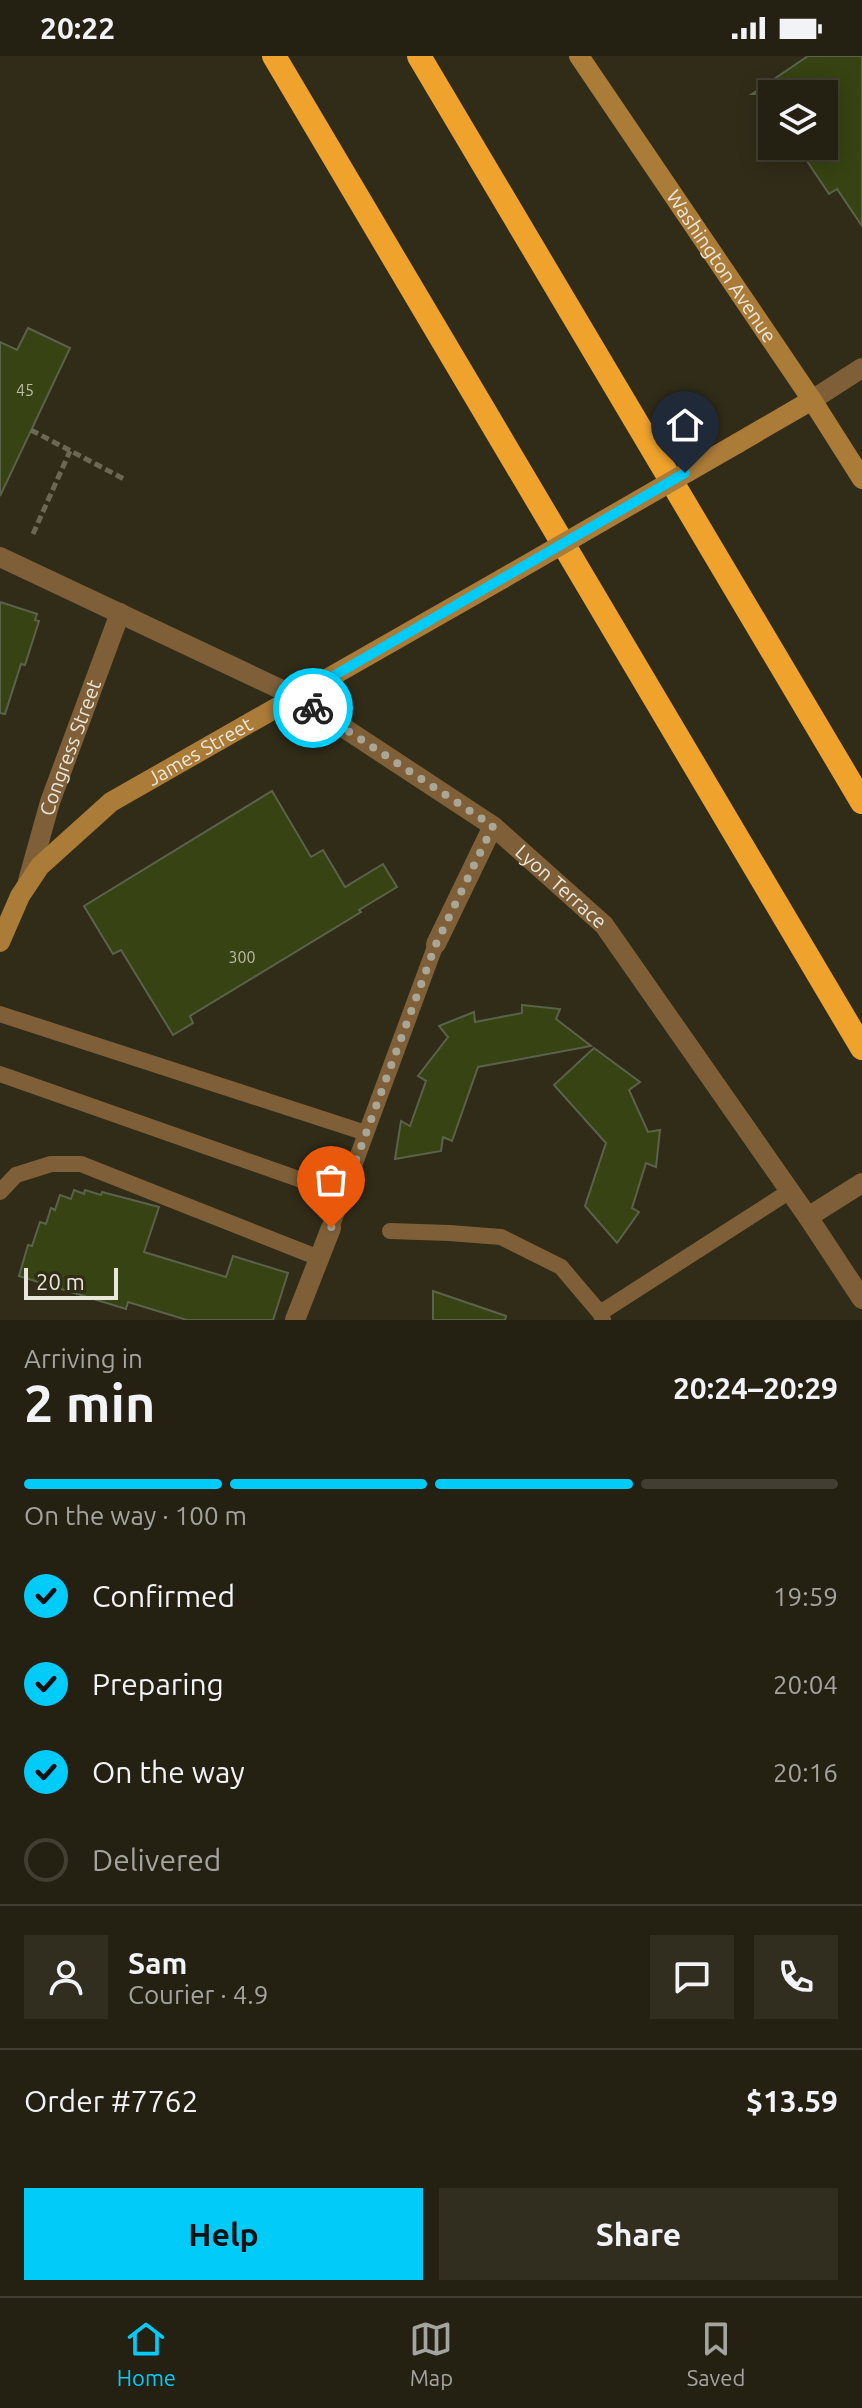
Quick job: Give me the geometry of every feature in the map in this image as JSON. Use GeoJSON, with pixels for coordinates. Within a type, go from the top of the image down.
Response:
{"type":"FeatureCollection","features":[{"type":"Feature","properties":{"kind":"highway"},"geometry":{"type":"LineString","coordinates":[[272,56],[862,1048]]}},
{"type":"Feature","properties":{"kind":"highway"},"geometry":{"type":"LineString","coordinates":[[419,56],[862,802]]}},
{"type":"Feature","properties":{"kind":"street","name":"Washington Avenue"},"geometry":{"type":"LineString","coordinates":[[579,56],[862,479]]}},
{"type":"Feature","properties":{"kind":"street","name":"James Street"},"geometry":{"type":"LineString","coordinates":[[0,942],[27,883],[60,846],[111,802],[738,443],[862,368]]}},
{"type":"Feature","properties":{"kind":"street","name":"Lyon Terrace"},"geometry":{"type":"LineString","coordinates":[[0,557],[297,697],[493,826],[604,925],[862,1299]]}},
{"type":"Feature","properties":{"kind":"street","name":"Congress Street"},"geometry":{"type":"LineString","coordinates":[[27,883],[50,802],[120,613]]}},
{"type":"Feature","properties":{"kind":"street"},"geometry":{"type":"LineString","coordinates":[[436,944],[493,826]]}},
{"type":"Feature","properties":{"kind":"street"},"geometry":{"type":"LineString","coordinates":[[808,1217],[856,1186]]}},
{"type":"Feature","properties":{"kind":"street"},"geometry":{"type":"LineString","coordinates":[[295,1320],[331,1228]]}},
{"type":"Feature","properties":{"kind":"lane"},"geometry":{"type":"LineString","coordinates":[[331,1228],[436,944]]}},
{"type":"Feature","properties":{"kind":"lane"},"geometry":{"type":"LineString","coordinates":[[0,1014],[366,1133]]}},
{"type":"Feature","properties":{"kind":"lane"},"geometry":{"type":"LineString","coordinates":[[0,1074],[344,1195]]}},
{"type":"Feature","properties":{"kind":"lane"},"geometry":{"type":"LineString","coordinates":[[0,1192],[8,1172],[51,1164],[81,1164],[319,1258]]}},
{"type":"Feature","properties":{"kind":"lane"},"geometry":{"type":"LineString","coordinates":[[390,1231],[501,1237],[561,1267],[601,1317],[790,1191]]}},
{"type":"Feature","properties":{"kind":"path"},"geometry":{"type":"LineString","coordinates":[[31,430],[124,479]]}},
{"type":"Feature","properties":{"kind":"path"},"geometry":{"type":"LineString","coordinates":[[33,534],[70,450]]}},
{"type":"Feature","properties":{"kind":"building"},"geometry":{"type":"Polygon","coordinates":[[[808,56],[862,56],[862,226],[837,189],[829,194],[806,160],[838,160],[838,80],[773,80],[808,56]]]}},
{"type":"Feature","properties":{"kind":"building"},"geometry":{"type":"Polygon","coordinates":[[[28,328],[70,348],[0,496],[0,342],[17,350],[28,328]]]}},
{"type":"Feature","properties":{"kind":"building"},"geometry":{"type":"Polygon","coordinates":[[[0,602],[37,614],[35,620],[39,621],[5,714],[0,713],[0,602]]]}},
{"type":"Feature","properties":{"kind":"building"},"geometry":{"type":"Polygon","coordinates":[[[272,791],[311,857],[323,850],[345,887],[383,864],[397,887],[190,1016],[193,1023],[173,1035],[121,950],[113,954],[84,906],[272,791]]]}},
{"type":"Feature","properties":{"kind":"building"},"geometry":{"type":"Polygon","coordinates":[[[522,1005],[560,1009],[556,1019],[591,1046],[478,1067],[452,1141],[443,1137],[441,1151],[395,1159],[401,1121],[410,1126],[426,1081],[418,1076],[448,1037],[439,1026],[474,1012],[475,1022],[522,1013],[522,1005]]]}},
{"type":"Feature","properties":{"kind":"building"},"geometry":{"type":"Polygon","coordinates":[[[594,1048],[640,1082],[629,1090],[648,1132],[660,1130],[656,1167],[646,1163],[632,1208],[639,1212],[617,1243],[585,1206],[606,1143],[554,1085],[594,1048]]]}},
{"type":"Feature","properties":{"kind":"building"},"geometry":{"type":"Polygon","coordinates":[[[74,1190],[84,1194],[85,1190],[101,1195],[102,1192],[159,1207],[144,1252],[226,1277],[233,1256],[288,1273],[273,1320],[187,1320],[128,1302],[126,1309],[19,1276],[28,1245],[32,1246],[40,1222],[46,1224],[51,1208],[55,1210],[60,1195],[71,1199],[74,1190]]]}},
{"type":"Feature","properties":{"kind":"building"},"geometry":{"type":"Polygon","coordinates":[[[433,1291],[506,1316],[505,1320],[433,1320],[433,1291]]]}},
{"type":"Feature","properties":{"kind":"way so far"},"geometry":{"type":"LineString","coordinates":[[313,708],[493,826],[436,944],[331,1228]]}},
{"type":"Feature","properties":{"kind":"route"},"geometry":{"type":"LineString","coordinates":[[313,708],[297,697],[685,473]]}}]}
